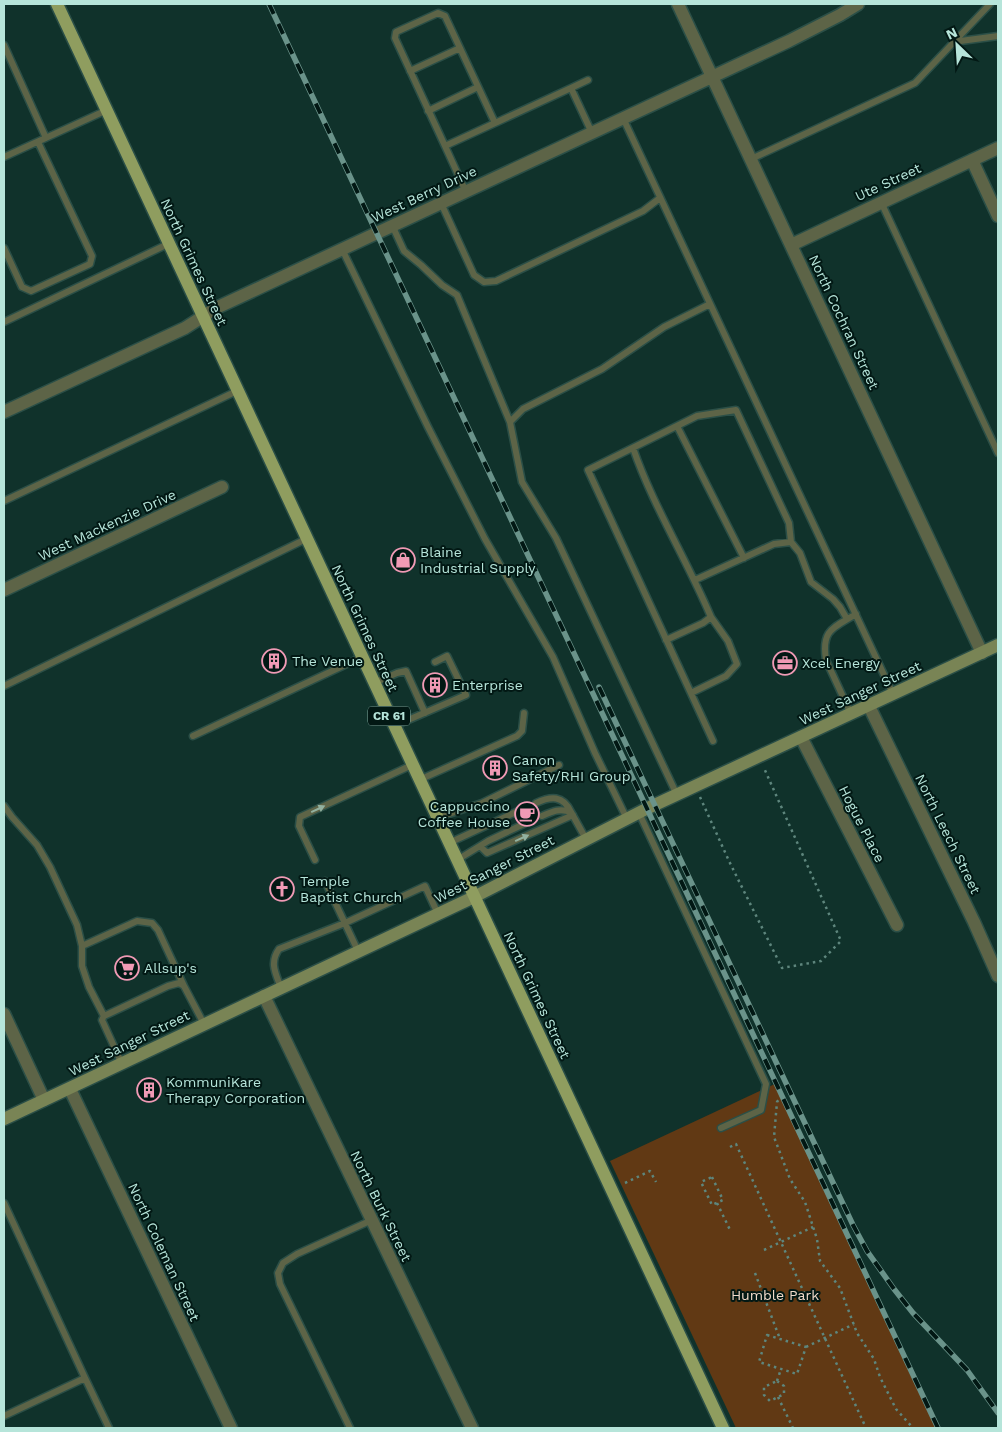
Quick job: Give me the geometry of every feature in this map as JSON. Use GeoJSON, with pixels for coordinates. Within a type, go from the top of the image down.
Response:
{"type":"FeatureCollection","features":[{"type":"Feature","properties":{"kind":"main road","name":"North Grimes Street"},"geometry":{"type":"LineString","coordinates":[[57,4],[723,1428]]}},
{"type":"Feature","properties":{"kind":"main road","name":"West Sanger Street"},"geometry":{"type":"LineString","coordinates":[[4,1119],[474,897],[633,816],[998,646]]}},
{"type":"Feature","properties":{"kind":"street","name":"North Cochran Street"},"geometry":{"type":"LineString","coordinates":[[678,4],[982,653]]}},
{"type":"Feature","properties":{"kind":"street","name":"West Berry Drive"},"geometry":{"type":"LineString","coordinates":[[4,412],[185,328],[216,308],[342,248],[789,41],[858,4]]}},
{"type":"Feature","properties":{"kind":"street","name":"Ute Street"},"geometry":{"type":"LineString","coordinates":[[791,245],[998,148]]}},
{"type":"Feature","properties":{"kind":"street"},"geometry":{"type":"LineString","coordinates":[[972,160],[998,216]]}},
{"type":"Feature","properties":{"kind":"street","name":"West Mackenzie Drive"},"geometry":{"type":"LineString","coordinates":[[4,590],[222,487]]}},
{"type":"Feature","properties":{"kind":"street","name":"North Leech Street"},"geometry":{"type":"LineString","coordinates":[[869,706],[974,922],[998,976]]}},
{"type":"Feature","properties":{"kind":"street","name":"Hogue Place"},"geometry":{"type":"LineString","coordinates":[[801,737],[897,925]]}},
{"type":"Feature","properties":{"kind":"street","name":"North Burk Street"},"geometry":{"type":"LineString","coordinates":[[264,996],[472,1428]]}},
{"type":"Feature","properties":{"kind":"street"},"geometry":{"type":"LineString","coordinates":[[4,1014],[44,1100]]}},
{"type":"Feature","properties":{"kind":"street","name":"North Coleman Street"},"geometry":{"type":"LineString","coordinates":[[70,1089],[228,1427]]}},
{"type":"Feature","properties":{"kind":"lane"},"geometry":{"type":"LineString","coordinates":[[751,159],[915,82],[990,4]]}},
{"type":"Feature","properties":{"kind":"lane"},"geometry":{"type":"LineString","coordinates":[[466,192],[395,38],[396,32],[438,12],[445,16],[495,123]]}},
{"type":"Feature","properties":{"kind":"lane"},"geometry":{"type":"LineString","coordinates":[[953,42],[998,36]]}},
{"type":"Feature","properties":{"kind":"lane"},"geometry":{"type":"LineString","coordinates":[[4,44],[46,138]]}},
{"type":"Feature","properties":{"kind":"lane"},"geometry":{"type":"LineString","coordinates":[[410,71],[460,48]]}},
{"type":"Feature","properties":{"kind":"lane"},"geometry":{"type":"LineString","coordinates":[[445,146],[588,80]]}},
{"type":"Feature","properties":{"kind":"lane"},"geometry":{"type":"LineString","coordinates":[[428,111],[478,88]]}},
{"type":"Feature","properties":{"kind":"lane"},"geometry":{"type":"LineString","coordinates":[[571,88],[592,133]]}},
{"type":"Feature","properties":{"kind":"lane"},"geometry":{"type":"LineString","coordinates":[[4,157],[108,110]]}},
{"type":"Feature","properties":{"kind":"lane"},"geometry":{"type":"LineString","coordinates":[[624,118],[893,694]]}},
{"type":"Feature","properties":{"kind":"lane"},"geometry":{"type":"LineString","coordinates":[[4,248],[22,287],[31,291],[90,264],[92,256],[38,142]]}},
{"type":"Feature","properties":{"kind":"lane"},"geometry":{"type":"LineString","coordinates":[[441,203],[474,275],[484,282],[496,281],[642,212],[660,198]]}},
{"type":"Feature","properties":{"kind":"lane"},"geometry":{"type":"LineString","coordinates":[[881,202],[998,453]]}},
{"type":"Feature","properties":{"kind":"lane"},"geometry":{"type":"LineString","coordinates":[[392,225],[404,251],[442,285],[458,295],[510,422],[522,482],[556,538],[678,795]]}},
{"type":"Feature","properties":{"kind":"lane"},"geometry":{"type":"LineString","coordinates":[[4,322],[168,244]]}},
{"type":"Feature","properties":{"kind":"lane"},"geometry":{"type":"LineString","coordinates":[[342,248],[428,427],[485,539],[553,657],[595,753],[633,816],[766,1084],[760,1110],[721,1128]]}},
{"type":"Feature","properties":{"kind":"lane"},"geometry":{"type":"LineString","coordinates":[[510,422],[523,409],[602,369],[664,327],[710,304]]}},
{"type":"Feature","properties":{"kind":"lane"},"geometry":{"type":"LineString","coordinates":[[4,501],[237,391]]}},
{"type":"Feature","properties":{"kind":"lane"},"geometry":{"type":"LineString","coordinates":[[713,741],[588,470],[697,416],[736,410],[789,524],[791,542],[800,553],[811,582],[833,599],[847,619]]}},
{"type":"Feature","properties":{"kind":"lane"},"geometry":{"type":"LineString","coordinates":[[677,426],[744,558]]}},
{"type":"Feature","properties":{"kind":"lane"},"geometry":{"type":"LineString","coordinates":[[633,448],[641,473],[695,580],[710,617],[728,641],[736,664],[726,676],[691,693]]}},
{"type":"Feature","properties":{"kind":"lane"},"geometry":{"type":"LineString","coordinates":[[4,686],[306,539]]}},
{"type":"Feature","properties":{"kind":"lane"},"geometry":{"type":"LineString","coordinates":[[695,580],[774,544],[791,542]]}},
{"type":"Feature","properties":{"kind":"lane"},"geometry":{"type":"LineString","coordinates":[[850,714],[826,660],[824,650],[826,637],[832,628],[856,614]]}},
{"type":"Feature","properties":{"kind":"lane"},"geometry":{"type":"LineString","coordinates":[[666,640],[702,623],[710,617]]}},
{"type":"Feature","properties":{"kind":"lane"},"geometry":{"type":"LineString","coordinates":[[394,726],[466,695],[447,656],[435,662]]}},
{"type":"Feature","properties":{"kind":"lane"},"geometry":{"type":"LineString","coordinates":[[193,736],[362,657]]}},
{"type":"Feature","properties":{"kind":"lane"},"geometry":{"type":"LineString","coordinates":[[374,683],[406,671],[425,713]]}},
{"type":"Feature","properties":{"kind":"lane"},"geometry":{"type":"LineString","coordinates":[[419,780],[517,736],[522,731],[524,713]]}},
{"type":"Feature","properties":{"kind":"lane"},"geometry":{"type":"LineString","coordinates":[[437,818],[482,803],[559,765]]}},
{"type":"Feature","properties":{"kind":"lane"},"geometry":{"type":"LineString","coordinates":[[315,860],[299,826],[300,817],[412,766]]}},
{"type":"Feature","properties":{"kind":"lane"},"geometry":{"type":"LineString","coordinates":[[536,803],[554,797],[561,799],[568,806],[586,839]]}},
{"type":"Feature","properties":{"kind":"lane"},"geometry":{"type":"LineString","coordinates":[[4,806],[36,845],[50,867],[77,925],[82,946],[82,966],[89,987],[104,1016],[102,1020],[105,1028],[122,1064]]}},
{"type":"Feature","properties":{"kind":"lane"},"geometry":{"type":"LineString","coordinates":[[542,816],[564,809],[572,814]]}},
{"type":"Feature","properties":{"kind":"lane"},"geometry":{"type":"LineString","coordinates":[[448,843],[518,811]]}},
{"type":"Feature","properties":{"kind":"lane"},"geometry":{"type":"LineString","coordinates":[[480,846],[487,853],[572,814]]}},
{"type":"Feature","properties":{"kind":"lane"},"geometry":{"type":"LineString","coordinates":[[457,860],[524,824]]}},
{"type":"Feature","properties":{"kind":"lane"},"geometry":{"type":"LineString","coordinates":[[325,881],[358,951]]}},
{"type":"Feature","properties":{"kind":"lane"},"geometry":{"type":"LineString","coordinates":[[281,988],[272,965],[275,955],[279,950],[345,923],[425,886],[438,914]]}},
{"type":"Feature","properties":{"kind":"lane"},"geometry":{"type":"LineString","coordinates":[[82,946],[137,921],[152,923],[158,930],[204,1024]]}},
{"type":"Feature","properties":{"kind":"lane"},"geometry":{"type":"LineString","coordinates":[[104,1016],[168,986],[179,983],[184,986]]}},
{"type":"Feature","properties":{"kind":"lane"},"geometry":{"type":"LineString","coordinates":[[4,1203],[84,1378],[109,1428]]}},
{"type":"Feature","properties":{"kind":"lane"},"geometry":{"type":"LineString","coordinates":[[350,1428],[280,1284],[278,1273],[283,1263],[297,1254],[372,1220]]}},
{"type":"Feature","properties":{"kind":"lane"},"geometry":{"type":"LineString","coordinates":[[4,1416],[84,1378]]}},
{"type":"Feature","properties":{"kind":"path"},"geometry":{"type":"LineString","coordinates":[[696,787],[729,861],[782,968],[821,961],[841,942],[759,757]]}},
{"type":"Feature","properties":{"kind":"path"},"geometry":{"type":"LineString","coordinates":[[782,1095],[777,1102],[774,1137],[790,1179],[805,1202],[817,1239],[820,1261],[840,1288],[857,1333],[874,1359],[880,1377],[896,1408],[914,1428]]}},
{"type":"Feature","properties":{"kind":"path"},"geometry":{"type":"LineString","coordinates":[[730,1147],[736,1144],[866,1428]]}},
{"type":"Feature","properties":{"kind":"path"},"geometry":{"type":"LineString","coordinates":[[625,1183],[650,1171],[656,1182]]}},
{"type":"Feature","properties":{"kind":"path"},"geometry":{"type":"LineString","coordinates":[[712,1177],[723,1200],[717,1203],[712,1206],[701,1182],[712,1177]]}},
{"type":"Feature","properties":{"kind":"path"},"geometry":{"type":"LineString","coordinates":[[717,1203],[731,1232]]}},
{"type":"Feature","properties":{"kind":"path"},"geometry":{"type":"LineString","coordinates":[[764,1250],[813,1227]]}},
{"type":"Feature","properties":{"kind":"path"},"geometry":{"type":"LineString","coordinates":[[755,1273],[780,1339]]}},
{"type":"Feature","properties":{"kind":"path"},"geometry":{"type":"LineString","coordinates":[[806,1346],[797,1374],[759,1362],[767,1335],[806,1346],[854,1324]]}},
{"type":"Feature","properties":{"kind":"path"},"geometry":{"type":"LineString","coordinates":[[777,1381],[784,1386],[784,1394],[770,1401],[764,1395],[764,1387],[777,1381],[781,1369]]}},
{"type":"Feature","properties":{"kind":"path"},"geometry":{"type":"LineString","coordinates":[[778,1397],[793,1428]]}},
{"type":"Feature","properties":{"kind":"green space","name":"Humble Park"},"geometry":{"type":"Polygon","coordinates":[[[777,1083],[939,1428],[736,1428],[610,1161],[777,1083]]]}},
{"type":"Feature","properties":{"kind":"railway"},"geometry":{"type":"LineString","coordinates":[[269,4],[938,1428]]}},
{"type":"Feature","properties":{"kind":"railway"},"geometry":{"type":"LineString","coordinates":[[599,687],[867,1251],[913,1313],[967,1370],[998,1413]]}},
{"type":"Feature","properties":{"kind":"place","name":"Blaine Industrial Supply"},"geometry":{"type":"Point","coordinates":[403,560]}},
{"type":"Feature","properties":{"kind":"place","name":"The Venue"},"geometry":{"type":"Point","coordinates":[274,661]}},
{"type":"Feature","properties":{"kind":"place","name":"Xcel Energy"},"geometry":{"type":"Point","coordinates":[785,663]}},
{"type":"Feature","properties":{"kind":"place","name":"Enterprise"},"geometry":{"type":"Point","coordinates":[435,685]}},
{"type":"Feature","properties":{"kind":"place","name":"Canon Safety/RHI Group"},"geometry":{"type":"Point","coordinates":[495,768]}},
{"type":"Feature","properties":{"kind":"place","name":"Cappuccino Coffee House"},"geometry":{"type":"Point","coordinates":[527,814]}},
{"type":"Feature","properties":{"kind":"place","name":"Temple Baptist Church"},"geometry":{"type":"Point","coordinates":[282,889]}},
{"type":"Feature","properties":{"kind":"place","name":"Allsup's"},"geometry":{"type":"Point","coordinates":[127,968]}},
{"type":"Feature","properties":{"kind":"place","name":"KommuniKare Therapy Corporation"},"geometry":{"type":"Point","coordinates":[149,1090]}}]}
